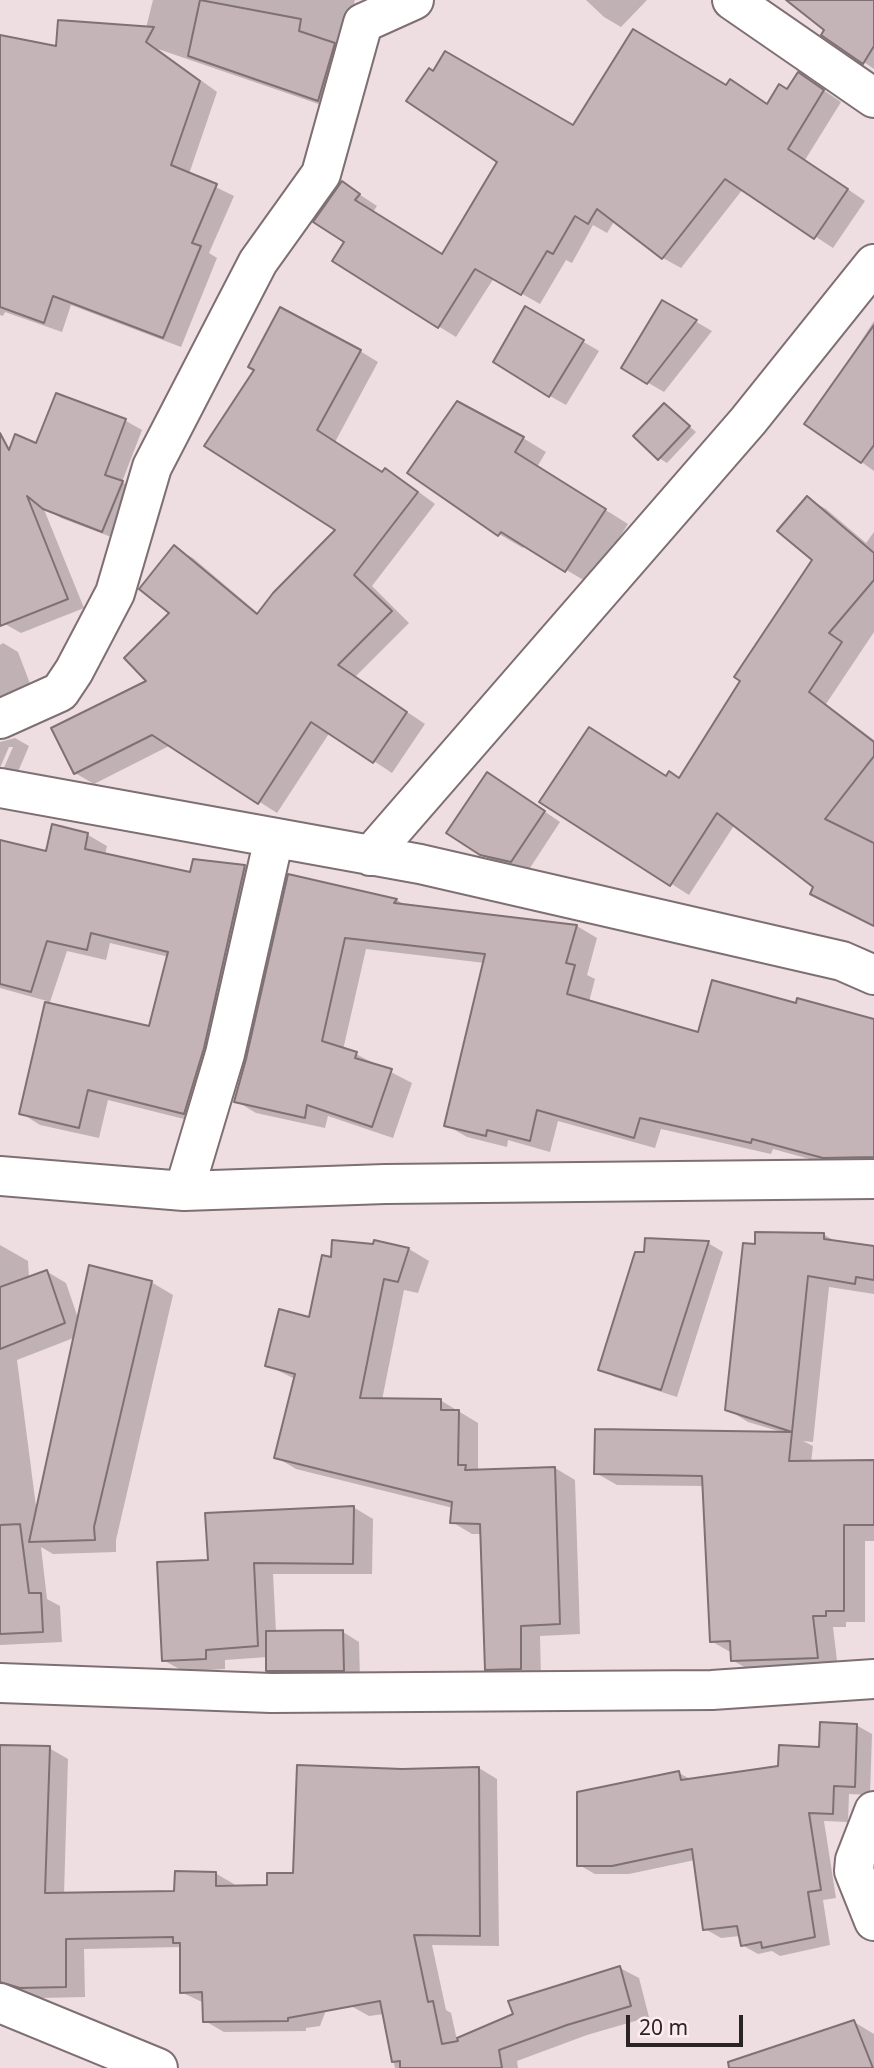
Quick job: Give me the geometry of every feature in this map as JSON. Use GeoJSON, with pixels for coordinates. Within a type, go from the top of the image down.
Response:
{"type":"FeatureCollection","features":[{"type":"Feature","properties":{"kind":"street"},"geometry":{"type":"LineString","coordinates":[[0,719],[60,692],[74,671],[115,593],[152,467],[258,262],[321,174],[365,12],[414,0]]}},
{"type":"Feature","properties":{"kind":"street"},"geometry":{"type":"LineString","coordinates":[[732,0],[874,98]]}},
{"type":"Feature","properties":{"kind":"street"},"geometry":{"type":"LineString","coordinates":[[370,856],[748,421],[874,264]]}},
{"type":"Feature","properties":{"kind":"street"},"geometry":{"type":"LineString","coordinates":[[0,788],[420,864],[842,961],[874,975]]}},
{"type":"Feature","properties":{"kind":"street"},"geometry":{"type":"LineString","coordinates":[[184,1191],[225,1054],[274,838]]}},
{"type":"Feature","properties":{"kind":"street"},"geometry":{"type":"LineString","coordinates":[[0,1176],[184,1191],[385,1184],[874,1179]]}},
{"type":"Feature","properties":{"kind":"street"},"geometry":{"type":"LineString","coordinates":[[0,1683],[271,1693],[712,1690],[874,1679]]}},
{"type":"Feature","properties":{"kind":"street"},"geometry":{"type":"LineString","coordinates":[[874,1811],[855,1860],[854,1871],[874,1921]]}},
{"type":"Feature","properties":{"kind":"street"},"geometry":{"type":"LineString","coordinates":[[0,2003],[158,2068]]}},
{"type":"Feature","properties":{"kind":"building"},"geometry":{"type":"Polygon","coordinates":[[[200,0],[301,19],[299,31],[335,43],[318,101],[188,56],[200,0]]]}},
{"type":"Feature","properties":{"kind":"building"},"geometry":{"type":"Polygon","coordinates":[[[786,0],[874,0],[874,46],[863,64],[821,35],[824,30],[786,0]]]}},
{"type":"Feature","properties":{"kind":"building"},"geometry":{"type":"Polygon","coordinates":[[[58,20],[154,27],[146,42],[200,81],[171,165],[217,184],[192,243],[201,246],[163,338],[53,296],[44,323],[0,307],[0,35],[56,46],[58,20]]]}},
{"type":"Feature","properties":{"kind":"building"},"geometry":{"type":"Polygon","coordinates":[[[633,29],[726,85],[730,79],[767,104],[779,84],[787,89],[798,72],[824,90],[788,149],[848,189],[814,239],[725,179],[662,259],[597,209],[588,224],[575,216],[553,254],[547,251],[521,295],[475,269],[438,328],[332,261],[344,242],[313,222],[342,181],[360,194],[355,200],[442,254],[497,162],[406,101],[429,68],[433,71],[445,51],[573,125],[633,29]]]}},
{"type":"Feature","properties":{"kind":"building"},"geometry":{"type":"Polygon","coordinates":[[[662,300],[697,320],[647,384],[621,368],[662,300]]]}},
{"type":"Feature","properties":{"kind":"building"},"geometry":{"type":"Polygon","coordinates":[[[525,306],[584,340],[549,397],[493,362],[525,306]]]}},
{"type":"Feature","properties":{"kind":"building"},"geometry":{"type":"Polygon","coordinates":[[[280,307],[361,350],[317,430],[382,472],[385,468],[418,492],[354,575],[392,611],[338,665],[407,712],[373,763],[311,722],[258,804],[152,735],[74,774],[51,728],[146,681],[124,658],[169,613],[139,589],[174,545],[257,614],[273,593],[335,530],[204,446],[254,370],[248,367],[280,307]]]}},
{"type":"Feature","properties":{"kind":"building"},"geometry":{"type":"Polygon","coordinates":[[[874,325],[874,445],[861,463],[804,424],[874,325]]]}},
{"type":"Feature","properties":{"kind":"building"},"geometry":{"type":"Polygon","coordinates":[[[56,393],[126,419],[105,475],[123,481],[102,532],[43,509],[27,496],[68,599],[0,626],[0,433],[9,450],[15,434],[36,443],[56,393]]]}},
{"type":"Feature","properties":{"kind":"building"},"geometry":{"type":"Polygon","coordinates":[[[457,401],[524,437],[515,452],[606,509],[565,572],[501,532],[498,536],[407,473],[457,401]]]}},
{"type":"Feature","properties":{"kind":"building"},"geometry":{"type":"Polygon","coordinates":[[[664,403],[690,426],[658,460],[633,436],[664,403]]]}},
{"type":"Feature","properties":{"kind":"building"},"geometry":{"type":"Polygon","coordinates":[[[807,496],[874,553],[874,580],[829,633],[842,642],[809,692],[874,742],[874,756],[825,819],[874,843],[874,926],[810,894],[813,887],[717,813],[670,886],[539,802],[589,727],[666,776],[669,771],[679,778],[740,681],[734,677],[812,560],[777,531],[807,496]]]}},
{"type":"Feature","properties":{"kind":"building"},"geometry":{"type":"Polygon","coordinates":[[[487,772],[545,811],[511,862],[480,855],[446,833],[487,772]]]}},
{"type":"Feature","properties":{"kind":"building"},"geometry":{"type":"Polygon","coordinates":[[[52,824],[88,833],[85,849],[190,872],[193,859],[245,865],[204,1048],[184,1114],[88,1090],[79,1128],[19,1114],[45,1002],[149,1026],[168,952],[91,933],[87,950],[47,941],[31,992],[0,984],[0,840],[46,851],[52,824]]]}},
{"type":"Feature","properties":{"kind":"building"},"geometry":{"type":"Polygon","coordinates":[[[288,874],[397,899],[394,903],[577,925],[566,963],[575,965],[567,994],[698,1032],[712,980],[796,1003],[797,998],[874,1019],[874,1157],[823,1158],[752,1139],[751,1143],[640,1118],[634,1138],[537,1110],[530,1141],[487,1130],[486,1136],[444,1126],[485,954],[345,938],[322,1041],[357,1052],[355,1058],[392,1069],[372,1127],[307,1105],[305,1118],[234,1102],[288,874]]]}},
{"type":"Feature","properties":{"kind":"building"},"geometry":{"type":"Polygon","coordinates":[[[755,1232],[824,1233],[824,1239],[874,1246],[874,1280],[856,1277],[855,1284],[808,1276],[792,1432],[725,1410],[743,1243],[755,1244],[755,1232]]]}},
{"type":"Feature","properties":{"kind":"building"},"geometry":{"type":"Polygon","coordinates":[[[645,1238],[709,1241],[661,1390],[598,1370],[635,1252],[644,1252],[645,1238]]]}},
{"type":"Feature","properties":{"kind":"building"},"geometry":{"type":"Polygon","coordinates":[[[332,1240],[373,1244],[374,1240],[409,1248],[398,1282],[384,1279],[360,1398],[441,1399],[441,1410],[459,1410],[458,1465],[466,1465],[465,1470],[555,1467],[560,1624],[521,1626],[521,1669],[485,1670],[480,1524],[450,1523],[452,1502],[274,1458],[295,1374],[265,1366],[279,1309],[309,1317],[322,1255],[331,1257],[332,1240]]]}},
{"type":"Feature","properties":{"kind":"building"},"geometry":{"type":"Polygon","coordinates":[[[89,1265],[152,1281],[94,1527],[95,1540],[29,1542],[89,1265]]]}},
{"type":"Feature","properties":{"kind":"building"},"geometry":{"type":"Polygon","coordinates":[[[47,1270],[65,1323],[0,1349],[0,1287],[47,1270]]]}},
{"type":"Feature","properties":{"kind":"building"},"geometry":{"type":"Polygon","coordinates":[[[595,1429],[792,1432],[789,1461],[874,1460],[874,1525],[844,1525],[844,1611],[826,1611],[826,1616],[813,1616],[818,1658],[731,1661],[730,1641],[710,1642],[702,1476],[594,1474],[595,1429]]]}},
{"type":"Feature","properties":{"kind":"building"},"geometry":{"type":"Polygon","coordinates":[[[354,1506],[353,1564],[254,1563],[258,1646],[206,1650],[206,1659],[162,1661],[157,1562],[208,1560],[205,1513],[354,1506]]]}},
{"type":"Feature","properties":{"kind":"building"},"geometry":{"type":"Polygon","coordinates":[[[20,1524],[29,1593],[41,1593],[43,1632],[0,1634],[0,1525],[20,1524]]]}},
{"type":"Feature","properties":{"kind":"building"},"geometry":{"type":"Polygon","coordinates":[[[343,1630],[344,1671],[266,1671],[266,1631],[343,1630]]]}},
{"type":"Feature","properties":{"kind":"building"},"geometry":{"type":"Polygon","coordinates":[[[820,1722],[857,1724],[855,1787],[834,1786],[833,1814],[809,1813],[821,1890],[808,1892],[815,1937],[762,1948],[761,1942],[741,1946],[737,1926],[703,1930],[692,1849],[612,1866],[577,1866],[577,1792],[679,1771],[681,1780],[778,1766],[779,1745],[819,1747],[820,1722]]]}},
{"type":"Feature","properties":{"kind":"building"},"geometry":{"type":"Polygon","coordinates":[[[0,1745],[50,1746],[45,1893],[174,1891],[175,1871],[216,1872],[216,1886],[267,1885],[267,1873],[293,1873],[297,1765],[402,1769],[479,1767],[480,1936],[414,1935],[428,2002],[433,2001],[442,2044],[458,2041],[457,2038],[513,2014],[508,2001],[620,1966],[631,2006],[567,2025],[499,2050],[502,2068],[400,2068],[400,2061],[392,2062],[380,2001],[288,2018],[288,2021],[203,2022],[202,1992],[180,1993],[180,1943],[173,1943],[173,1937],[66,1939],[66,1987],[20,1988],[0,1982],[0,1745]]]}},
{"type":"Feature","properties":{"kind":"building"},"geometry":{"type":"Polygon","coordinates":[[[854,2020],[873,2068],[729,2068],[728,2062],[854,2020]]]}}]}
